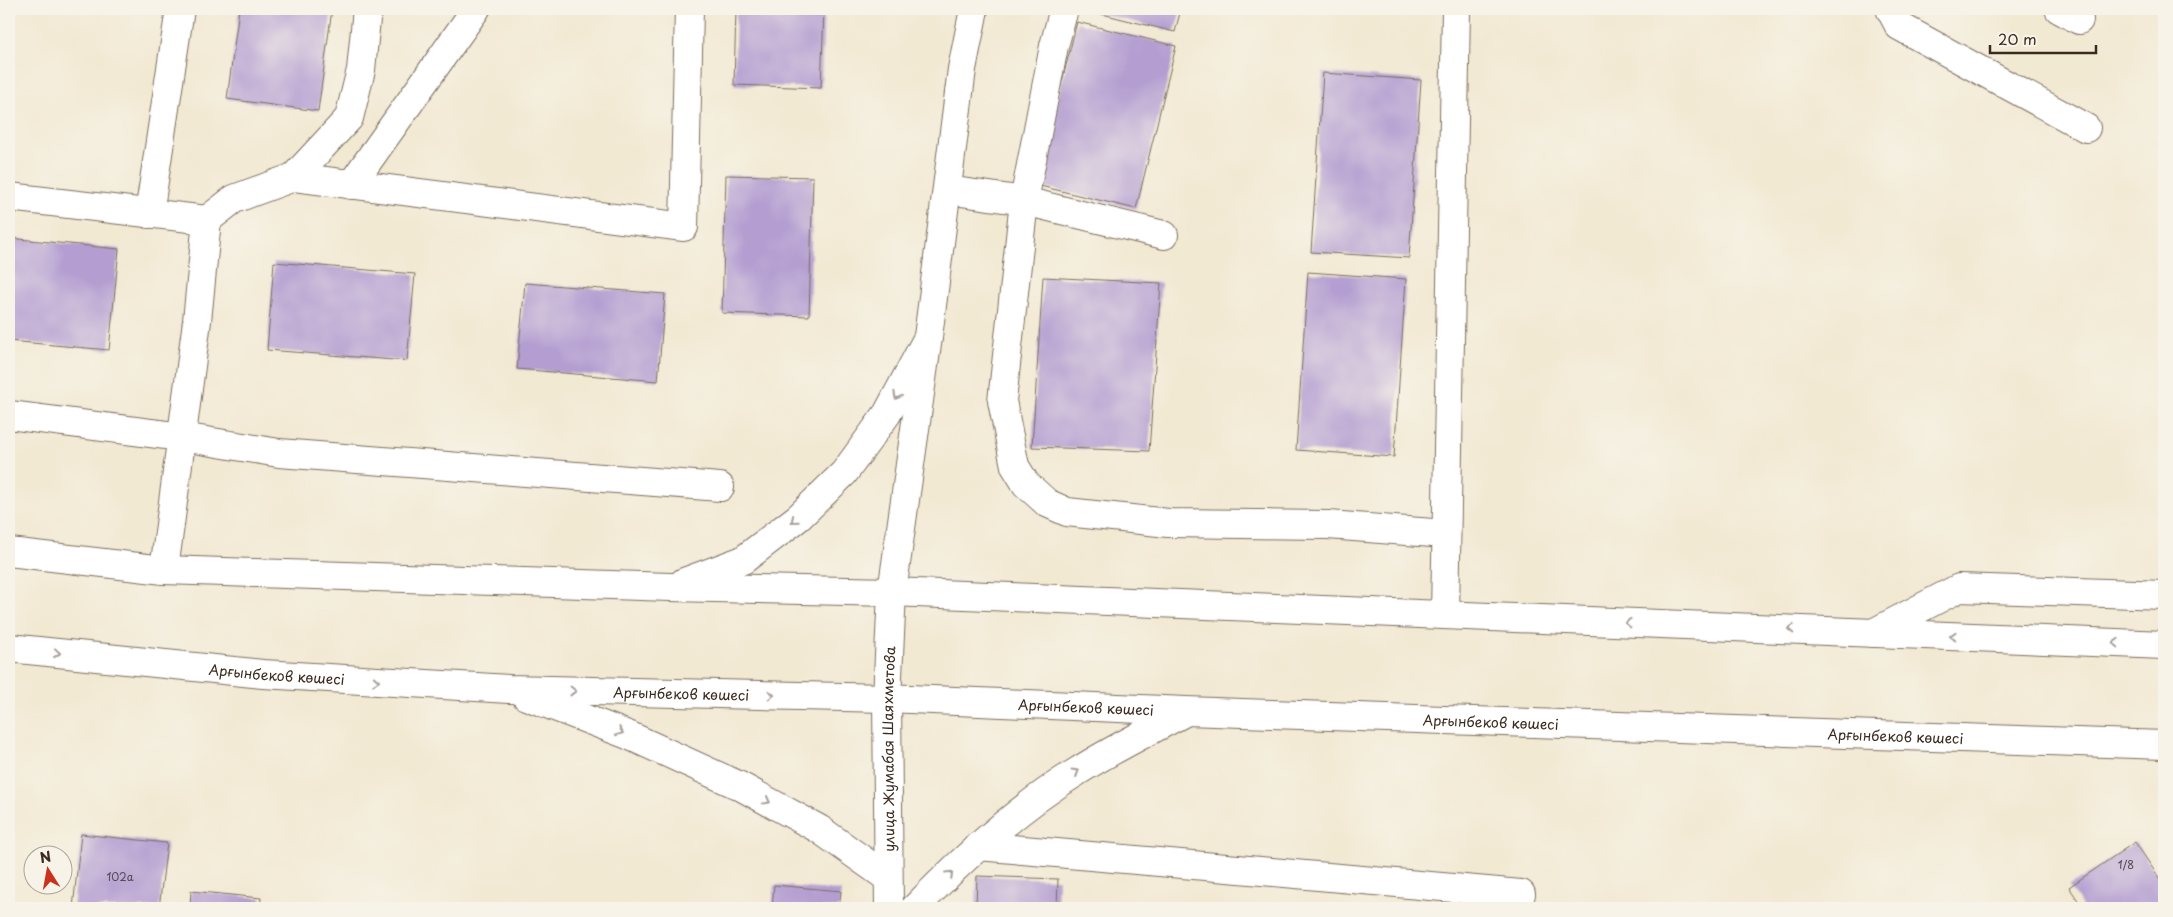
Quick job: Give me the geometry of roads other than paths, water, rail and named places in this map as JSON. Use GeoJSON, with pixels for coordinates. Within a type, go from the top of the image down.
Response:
{"type":"FeatureCollection","features":[{"type":"Feature","properties":{"kind":"main road"},"geometry":{"type":"LineString","coordinates":[[150,214],[180,9]]}},
{"type":"Feature","properties":{"kind":"main road"},"geometry":{"type":"LineString","coordinates":[[9,196],[207,220],[234,199],[294,177],[349,118],[361,70],[367,9]]}},
{"type":"Feature","properties":{"kind":"main road"},"geometry":{"type":"LineString","coordinates":[[351,185],[476,9]]}},
{"type":"Feature","properties":{"kind":"main road"},"geometry":{"type":"LineString","coordinates":[[294,177],[684,227],[689,9]]}},
{"type":"Feature","properties":{"kind":"main road","name":"улица Жумабая Шаяхметова"},"geometry":{"type":"LineString","coordinates":[[889,908],[887,698],[892,592],[928,337],[962,69],[974,9]]}},
{"type":"Feature","properties":{"kind":"main road"},"geometry":{"type":"LineString","coordinates":[[1064,9],[1054,46],[1024,201],[1002,401],[1015,466],[1026,484],[1047,503],[1067,512],[1168,523],[1328,525],[1446,534]]}},
{"type":"Feature","properties":{"kind":"main road"},"geometry":{"type":"LineString","coordinates":[[1445,615],[1456,9]]}},
{"type":"Feature","properties":{"kind":"main road"},"geometry":{"type":"LineString","coordinates":[[1890,9],[1899,26],[2086,128]]}},
{"type":"Feature","properties":{"kind":"main road"},"geometry":{"type":"LineString","coordinates":[[947,190],[1024,201],[1164,235]]}},
{"type":"Feature","properties":{"kind":"main road"},"geometry":{"type":"LineString","coordinates":[[164,570],[182,437],[207,220]]}},
{"type":"Feature","properties":{"kind":"main road"},"geometry":{"type":"LineString","coordinates":[[670,587],[743,560],[805,510],[844,473],[887,414],[928,337]]}},
{"type":"Feature","properties":{"kind":"main road"},"geometry":{"type":"LineString","coordinates":[[9,415],[182,437],[279,453],[720,487]]}},
{"type":"Feature","properties":{"kind":"main road"},"geometry":{"type":"LineString","coordinates":[[9,552],[164,570],[670,587],[892,592],[2164,645]]}},
{"type":"Feature","properties":{"kind":"main road"},"geometry":{"type":"LineString","coordinates":[[1872,633],[1959,588],[2164,595]]}},
{"type":"Feature","properties":{"kind":"main road","name":"Арғынбеков көшесі"},"geometry":{"type":"LineString","coordinates":[[9,648],[263,674],[509,689],[887,698],[1186,711],[2164,745]]}},
{"type":"Feature","properties":{"kind":"main road"},"geometry":{"type":"LineString","coordinates":[[509,689],[628,735],[740,786],[819,829],[888,878]]}},
{"type":"Feature","properties":{"kind":"main road"},"geometry":{"type":"LineString","coordinates":[[915,908],[978,846],[1020,810],[1075,772],[1186,711]]}},
{"type":"Feature","properties":{"kind":"main road"},"geometry":{"type":"LineString","coordinates":[[978,846],[1521,894]]}}]}
